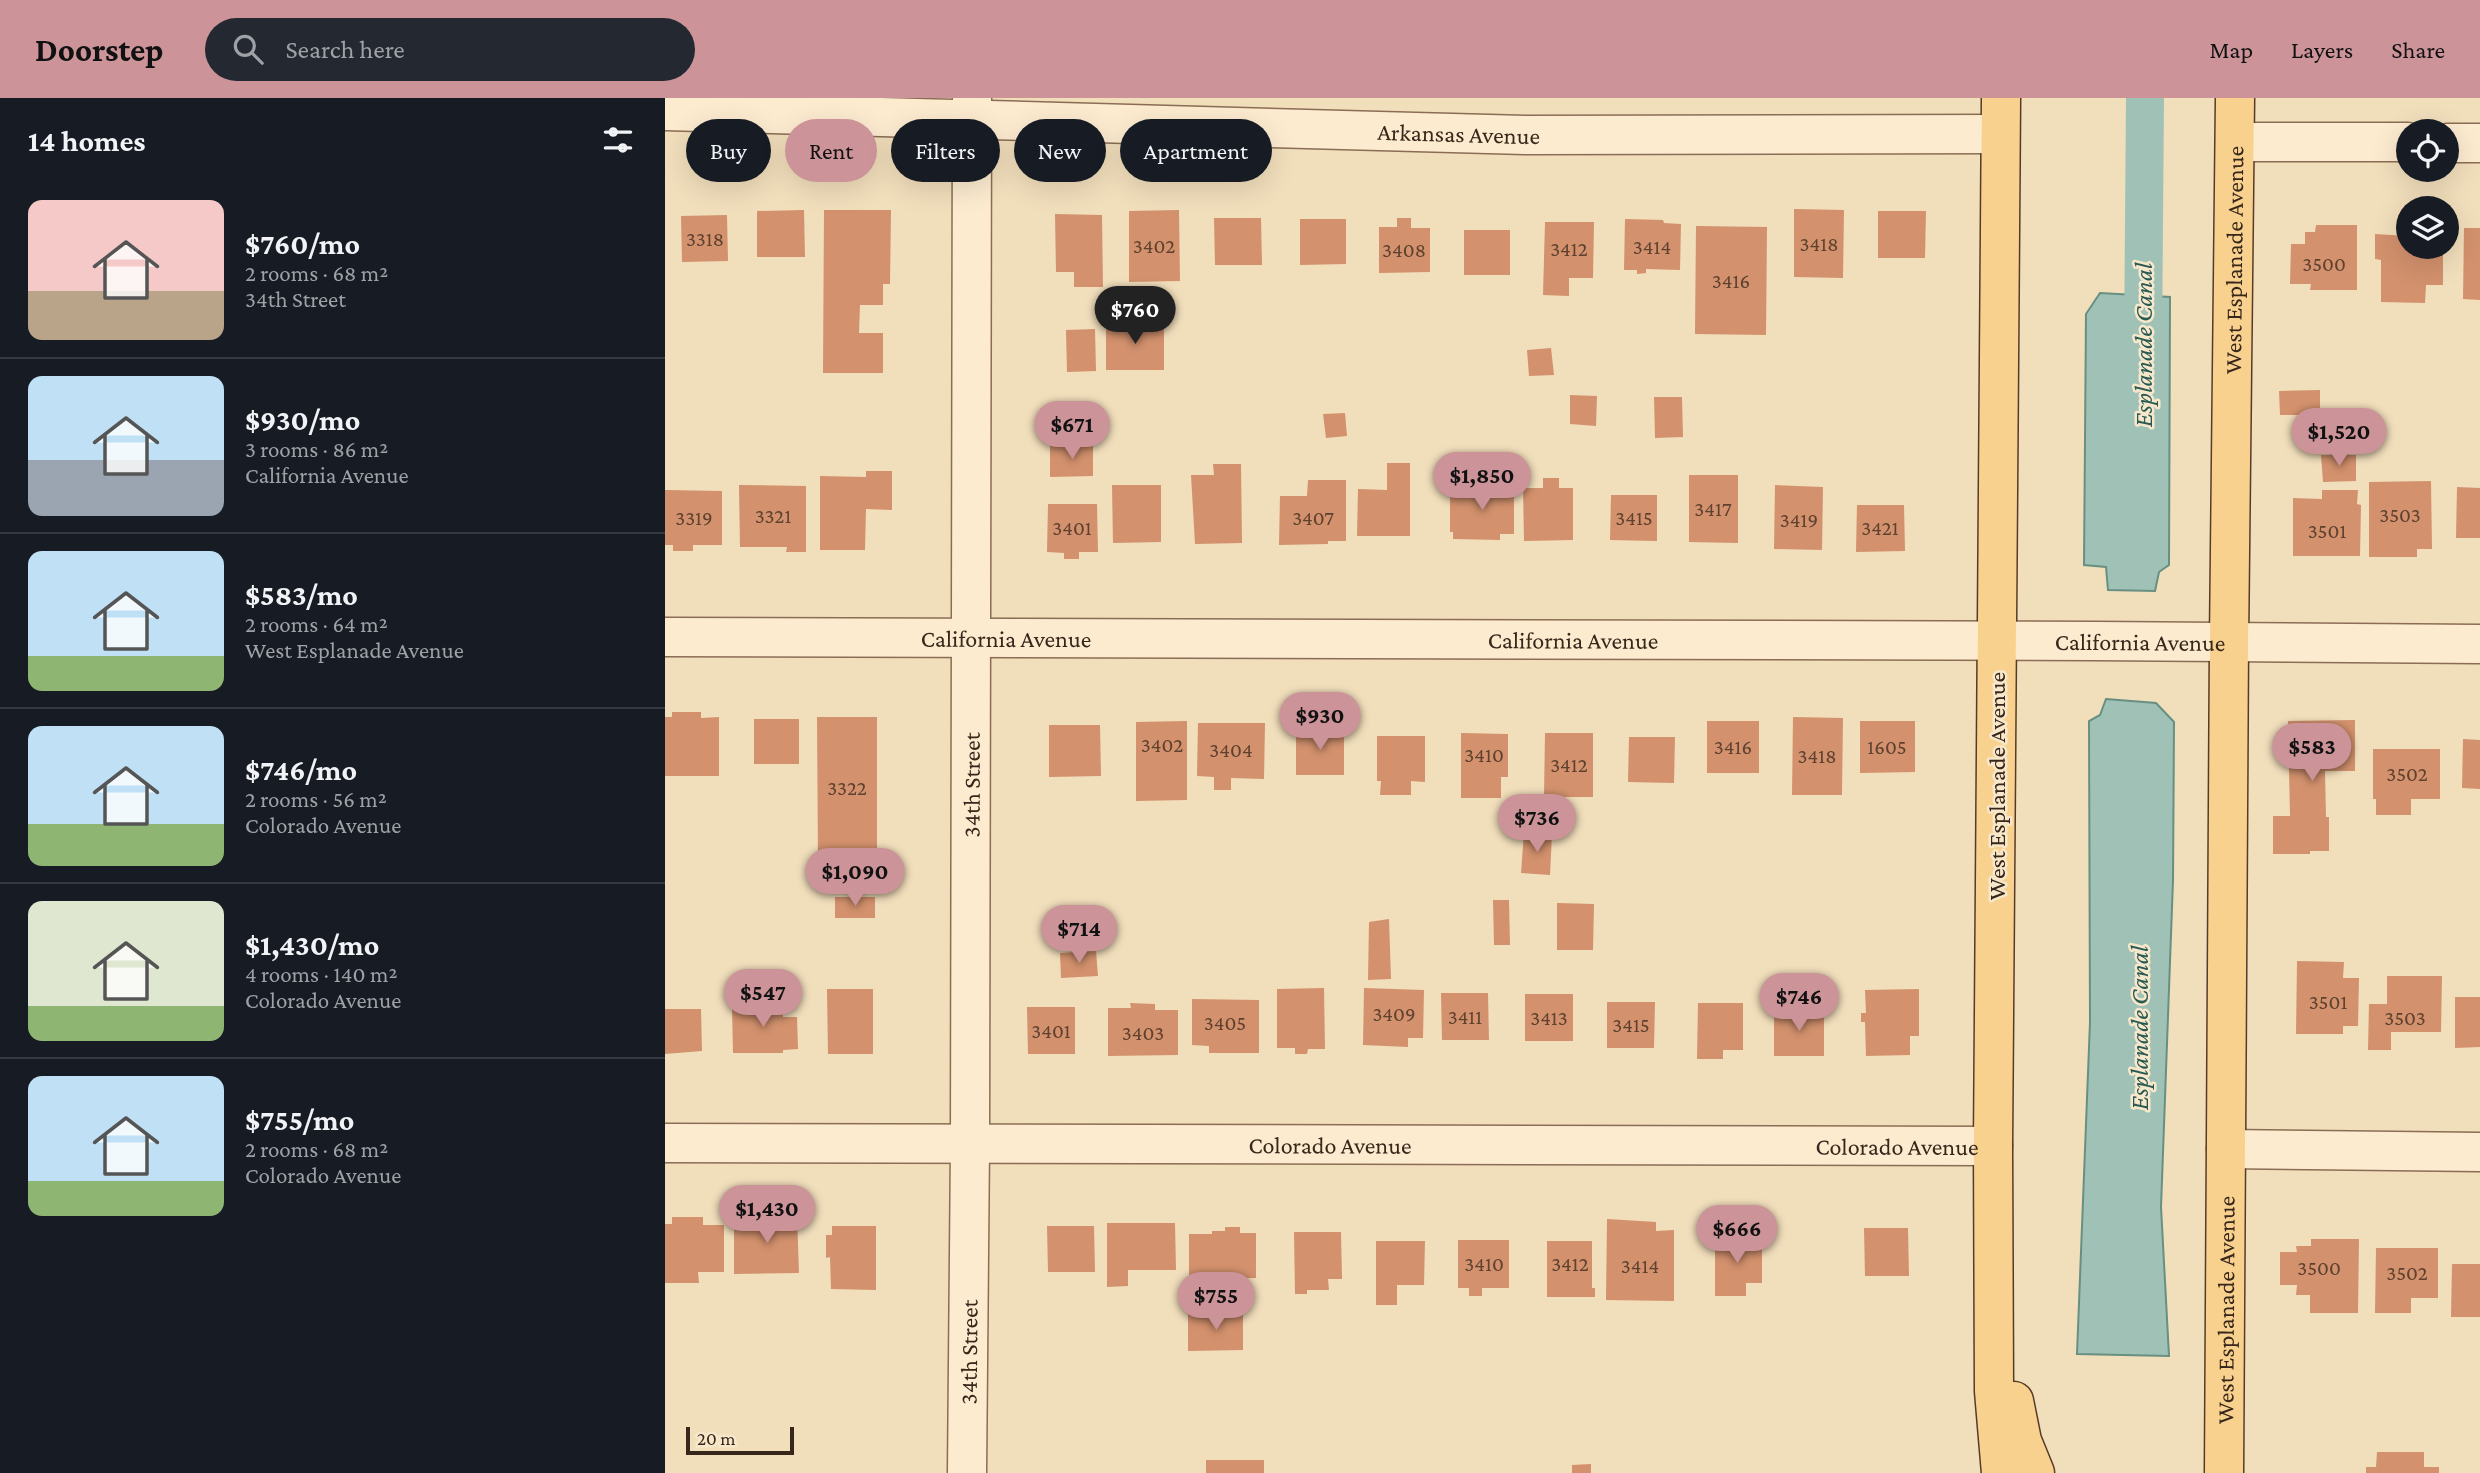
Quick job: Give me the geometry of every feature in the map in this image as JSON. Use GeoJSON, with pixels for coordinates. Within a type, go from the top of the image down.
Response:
{"type":"FeatureCollection","features":[{"type":"Feature","properties":{"kind":"main road","name":"West Esplanade Avenue"},"geometry":{"type":"LineString","coordinates":[[2224,1473],[2235,98]]}},
{"type":"Feature","properties":{"kind":"main road","name":"West Esplanade Avenue"},"geometry":{"type":"LineString","coordinates":[[2001,116],[1993,1146],[1993,1391],[2001,1473]]}},
{"type":"Feature","properties":{"kind":"main road"},"geometry":{"type":"LineString","coordinates":[[1994,1306],[2022,1441],[2035,1473]]}},
{"type":"Feature","properties":{"kind":"main road"},"geometry":{"type":"LineString","coordinates":[[2207,1473],[2224,1423]]}},
{"type":"Feature","properties":{"kind":"street","name":"Arkansas Avenue"},"geometry":{"type":"LineString","coordinates":[[665,111],[971,108],[1525,135],[2001,116]]}},
{"type":"Feature","properties":{"kind":"street","name":"34th Street"},"geometry":{"type":"LineString","coordinates":[[967,1473],[971,1145],[971,108]]}},
{"type":"Feature","properties":{"kind":"street"},"geometry":{"type":"LineString","coordinates":[[2236,142],[2396,142]]}},
{"type":"Feature","properties":{"kind":"street"},"geometry":{"type":"LineString","coordinates":[[2459,143],[2480,143]]}},
{"type":"Feature","properties":{"kind":"street","name":"California Avenue"},"geometry":{"type":"LineString","coordinates":[[665,637],[2480,644]]}},
{"type":"Feature","properties":{"kind":"street","name":"Colorado Avenue"},"geometry":{"type":"LineString","coordinates":[[665,1143],[1993,1146]]}},
{"type":"Feature","properties":{"kind":"street"},"geometry":{"type":"LineString","coordinates":[[2225,1149],[2480,1152]]}},
{"type":"Feature","properties":{"kind":"water"},"geometry":{"type":"Polygon","coordinates":[[[2100,293],[2170,297],[2169,565],[2159,572],[2155,591],[2108,590],[2106,567],[2084,565],[2086,314],[2100,293]]]}},
{"type":"Feature","properties":{"kind":"water"},"geometry":{"type":"Polygon","coordinates":[[[2106,699],[2156,703],[2174,722],[2173,880],[2161,1207],[2169,1356],[2077,1354],[2090,1022],[2089,721],[2100,715],[2106,699]]]}},
{"type":"Feature","properties":{"kind":"building"},"geometry":{"type":"Polygon","coordinates":[[[1794,209],[1844,210],[1843,278],[1794,277],[1794,209]]]}},
{"type":"Feature","properties":{"kind":"building"},"geometry":{"type":"Polygon","coordinates":[[[804,210],[805,257],[757,257],[757,211],[804,210]]]}},
{"type":"Feature","properties":{"kind":"building"},"geometry":{"type":"Polygon","coordinates":[[[824,210],[891,210],[890,284],[883,284],[883,305],[860,305],[859,333],[883,333],[883,373],[823,373],[824,210]]]}},
{"type":"Feature","properties":{"kind":"building"},"geometry":{"type":"Polygon","coordinates":[[[1179,210],[1180,281],[1129,282],[1129,211],[1179,210]]]}},
{"type":"Feature","properties":{"kind":"building"},"geometry":{"type":"Polygon","coordinates":[[[1878,211],[1926,211],[1925,258],[1878,258],[1878,211]]]}},
{"type":"Feature","properties":{"kind":"building"},"geometry":{"type":"Polygon","coordinates":[[[1055,214],[1102,215],[1103,287],[1074,287],[1074,272],[1056,272],[1055,214]]]}},
{"type":"Feature","properties":{"kind":"building"},"geometry":{"type":"Polygon","coordinates":[[[727,215],[728,261],[682,262],[681,216],[727,215]]]}},
{"type":"Feature","properties":{"kind":"building"},"geometry":{"type":"Polygon","coordinates":[[[1214,218],[1261,218],[1262,265],[1215,265],[1214,218]]]}},
{"type":"Feature","properties":{"kind":"building"},"geometry":{"type":"Polygon","coordinates":[[[1397,218],[1411,218],[1411,228],[1430,228],[1430,272],[1379,273],[1379,227],[1397,227],[1397,218]]]}},
{"type":"Feature","properties":{"kind":"building"},"geometry":{"type":"Polygon","coordinates":[[[1300,219],[1346,219],[1346,264],[1300,265],[1300,219]]]}},
{"type":"Feature","properties":{"kind":"building"},"geometry":{"type":"Polygon","coordinates":[[[1625,219],[1663,220],[1664,223],[1681,224],[1680,270],[1646,269],[1646,273],[1637,274],[1637,270],[1624,270],[1625,219]]]}},
{"type":"Feature","properties":{"kind":"building"},"geometry":{"type":"Polygon","coordinates":[[[1545,222],[1594,222],[1593,278],[1569,278],[1569,296],[1543,295],[1545,222]]]}},
{"type":"Feature","properties":{"kind":"building"},"geometry":{"type":"Polygon","coordinates":[[[2316,225],[2357,225],[2357,290],[2310,290],[2311,284],[2290,284],[2291,244],[2305,244],[2305,232],[2315,232],[2316,225]]]}},
{"type":"Feature","properties":{"kind":"building"},"geometry":{"type":"Polygon","coordinates":[[[1696,226],[1767,227],[1766,335],[1695,334],[1696,226]]]}},
{"type":"Feature","properties":{"kind":"building"},"geometry":{"type":"Polygon","coordinates":[[[2464,228],[2480,228],[2480,300],[2463,299],[2464,228]]]}},
{"type":"Feature","properties":{"kind":"building"},"geometry":{"type":"Polygon","coordinates":[[[1464,230],[1510,230],[1510,275],[1464,275],[1464,230]]]}},
{"type":"Feature","properties":{"kind":"building"},"geometry":{"type":"Polygon","coordinates":[[[2375,234],[2396,235],[2396,259],[2443,259],[2443,285],[2426,285],[2425,303],[2381,302],[2381,260],[2375,259],[2375,234]]]}},
{"type":"Feature","properties":{"kind":"building"},"geometry":{"type":"Polygon","coordinates":[[[1106,323],[1164,323],[1164,370],[1106,370],[1106,323]]]}},
{"type":"Feature","properties":{"kind":"building"},"geometry":{"type":"Polygon","coordinates":[[[1095,329],[1096,371],[1067,372],[1066,330],[1095,329]]]}},
{"type":"Feature","properties":{"kind":"building"},"geometry":{"type":"Polygon","coordinates":[[[1551,348],[1554,375],[1529,376],[1527,350],[1551,348]]]}},
{"type":"Feature","properties":{"kind":"building"},"geometry":{"type":"Polygon","coordinates":[[[2320,390],[2320,415],[2280,415],[2279,391],[2320,390]]]}},
{"type":"Feature","properties":{"kind":"building"},"geometry":{"type":"Polygon","coordinates":[[[1570,395],[1597,396],[1596,426],[1570,424],[1570,395]]]}},
{"type":"Feature","properties":{"kind":"building"},"geometry":{"type":"Polygon","coordinates":[[[1654,397],[1682,397],[1683,437],[1655,438],[1654,397]]]}},
{"type":"Feature","properties":{"kind":"building"},"geometry":{"type":"Polygon","coordinates":[[[1345,413],[1347,436],[1326,438],[1323,414],[1345,413]]]}},
{"type":"Feature","properties":{"kind":"building"},"geometry":{"type":"Polygon","coordinates":[[[1093,445],[1093,476],[1050,477],[1050,446],[1093,445]]]}},
{"type":"Feature","properties":{"kind":"building"},"geometry":{"type":"Polygon","coordinates":[[[2321,455],[2356,455],[2356,481],[2323,482],[2321,455]]]}},
{"type":"Feature","properties":{"kind":"building"},"geometry":{"type":"Polygon","coordinates":[[[1387,463],[1410,463],[1410,536],[1357,536],[1358,489],[1387,490],[1387,463]]]}},
{"type":"Feature","properties":{"kind":"building"},"geometry":{"type":"Polygon","coordinates":[[[1213,464],[1241,464],[1242,543],[1195,544],[1191,475],[1214,475],[1213,464]]]}},
{"type":"Feature","properties":{"kind":"building"},"geometry":{"type":"Polygon","coordinates":[[[866,471],[892,471],[892,510],[866,509],[865,550],[820,550],[820,476],[866,477],[866,471]]]}},
{"type":"Feature","properties":{"kind":"building"},"geometry":{"type":"Polygon","coordinates":[[[1689,475],[1738,475],[1738,543],[1689,542],[1689,475]]]}},
{"type":"Feature","properties":{"kind":"building"},"geometry":{"type":"Polygon","coordinates":[[[1543,478],[1559,478],[1559,488],[1573,488],[1573,540],[1524,541],[1523,488],[1543,488],[1543,478]]]}},
{"type":"Feature","properties":{"kind":"building"},"geometry":{"type":"Polygon","coordinates":[[[1308,480],[1346,480],[1346,541],[1279,545],[1280,496],[1307,496],[1308,480]]]}},
{"type":"Feature","properties":{"kind":"building"},"geometry":{"type":"Polygon","coordinates":[[[2431,481],[2432,549],[2417,549],[2417,557],[2369,557],[2369,482],[2431,481]]]}},
{"type":"Feature","properties":{"kind":"building"},"geometry":{"type":"Polygon","coordinates":[[[739,485],[806,486],[806,552],[786,552],[787,547],[740,547],[739,485]]]}},
{"type":"Feature","properties":{"kind":"building"},"geometry":{"type":"Polygon","coordinates":[[[1112,485],[1161,485],[1161,542],[1113,543],[1112,485]]]}},
{"type":"Feature","properties":{"kind":"building"},"geometry":{"type":"Polygon","coordinates":[[[1450,485],[1514,486],[1514,534],[1500,534],[1500,540],[1453,539],[1453,532],[1450,532],[1450,485]]]}},
{"type":"Feature","properties":{"kind":"building"},"geometry":{"type":"Polygon","coordinates":[[[1775,485],[1823,487],[1822,550],[1774,549],[1775,485]]]}},
{"type":"Feature","properties":{"kind":"building"},"geometry":{"type":"Polygon","coordinates":[[[2457,487],[2480,488],[2480,538],[2456,538],[2457,487]]]}},
{"type":"Feature","properties":{"kind":"building"},"geometry":{"type":"Polygon","coordinates":[[[665,490],[722,491],[722,545],[693,545],[693,551],[673,551],[673,545],[665,545],[665,490]]]}},
{"type":"Feature","properties":{"kind":"building"},"geometry":{"type":"Polygon","coordinates":[[[2322,490],[2358,490],[2357,504],[2361,505],[2360,556],[2293,556],[2293,498],[2322,499],[2322,490]]]}},
{"type":"Feature","properties":{"kind":"building"},"geometry":{"type":"Polygon","coordinates":[[[1611,495],[1657,495],[1657,541],[1610,540],[1611,495]]]}},
{"type":"Feature","properties":{"kind":"building"},"geometry":{"type":"Polygon","coordinates":[[[1048,504],[1097,504],[1098,552],[1079,552],[1079,559],[1064,559],[1064,553],[1047,552],[1048,504]]]}},
{"type":"Feature","properties":{"kind":"building"},"geometry":{"type":"Polygon","coordinates":[[[1857,505],[1904,505],[1905,551],[1856,552],[1857,505]]]}},
{"type":"Feature","properties":{"kind":"building"},"geometry":{"type":"Polygon","coordinates":[[[672,712],[701,712],[701,718],[719,717],[719,776],[665,776],[665,717],[672,717],[672,712]]]}},
{"type":"Feature","properties":{"kind":"building"},"geometry":{"type":"Polygon","coordinates":[[[817,717],[877,717],[877,859],[818,860],[817,717]]]}},
{"type":"Feature","properties":{"kind":"building"},"geometry":{"type":"Polygon","coordinates":[[[1793,717],[1843,718],[1842,795],[1792,795],[1793,717]]]}},
{"type":"Feature","properties":{"kind":"building"},"geometry":{"type":"Polygon","coordinates":[[[754,719],[799,719],[799,764],[754,764],[754,719]]]}},
{"type":"Feature","properties":{"kind":"building"},"geometry":{"type":"Polygon","coordinates":[[[2355,720],[2355,771],[2325,771],[2329,851],[2273,854],[2273,816],[2290,816],[2288,721],[2355,720]]]}},
{"type":"Feature","properties":{"kind":"building"},"geometry":{"type":"Polygon","coordinates":[[[1187,721],[1187,800],[1136,801],[1136,722],[1187,721]]]}},
{"type":"Feature","properties":{"kind":"building"},"geometry":{"type":"Polygon","coordinates":[[[1707,721],[1759,721],[1759,773],[1707,773],[1707,721]]]}},
{"type":"Feature","properties":{"kind":"building"},"geometry":{"type":"Polygon","coordinates":[[[1860,721],[1915,721],[1915,772],[1860,773],[1860,721]]]}},
{"type":"Feature","properties":{"kind":"building"},"geometry":{"type":"Polygon","coordinates":[[[1198,723],[1265,723],[1264,779],[1231,778],[1231,790],[1214,790],[1214,777],[1197,776],[1198,723]]]}},
{"type":"Feature","properties":{"kind":"building"},"geometry":{"type":"Polygon","coordinates":[[[1049,725],[1100,725],[1101,776],[1049,777],[1049,725]]]}},
{"type":"Feature","properties":{"kind":"building"},"geometry":{"type":"Polygon","coordinates":[[[1344,728],[1344,775],[1296,775],[1296,729],[1344,728]]]}},
{"type":"Feature","properties":{"kind":"building"},"geometry":{"type":"Polygon","coordinates":[[[1461,733],[1508,734],[1508,777],[1501,777],[1501,798],[1461,798],[1461,733]]]}},
{"type":"Feature","properties":{"kind":"building"},"geometry":{"type":"Polygon","coordinates":[[[1545,733],[1593,733],[1593,797],[1544,797],[1545,733]]]}},
{"type":"Feature","properties":{"kind":"building"},"geometry":{"type":"Polygon","coordinates":[[[1377,736],[1425,736],[1425,782],[1411,781],[1411,795],[1380,795],[1381,781],[1377,781],[1377,736]]]}},
{"type":"Feature","properties":{"kind":"building"},"geometry":{"type":"Polygon","coordinates":[[[1629,737],[1675,737],[1674,783],[1628,782],[1629,737]]]}},
{"type":"Feature","properties":{"kind":"building"},"geometry":{"type":"Polygon","coordinates":[[[2463,739],[2480,740],[2480,789],[2462,788],[2463,739]]]}},
{"type":"Feature","properties":{"kind":"building"},"geometry":{"type":"Polygon","coordinates":[[[2373,749],[2440,749],[2440,799],[2411,799],[2411,815],[2376,815],[2376,799],[2373,799],[2373,749]]]}},
{"type":"Feature","properties":{"kind":"building"},"geometry":{"type":"Polygon","coordinates":[[[1524,832],[1552,834],[1550,875],[1521,873],[1524,832]]]}},
{"type":"Feature","properties":{"kind":"building"},"geometry":{"type":"Polygon","coordinates":[[[835,897],[875,897],[875,918],[835,918],[835,897]]]}},
{"type":"Feature","properties":{"kind":"building"},"geometry":{"type":"Polygon","coordinates":[[[1493,900],[1509,900],[1510,945],[1494,945],[1493,900]]]}},
{"type":"Feature","properties":{"kind":"building"},"geometry":{"type":"Polygon","coordinates":[[[1557,903],[1594,904],[1593,950],[1557,950],[1557,903]]]}},
{"type":"Feature","properties":{"kind":"building"},"geometry":{"type":"Polygon","coordinates":[[[1389,919],[1391,979],[1368,980],[1369,922],[1389,919]]]}},
{"type":"Feature","properties":{"kind":"building"},"geometry":{"type":"Polygon","coordinates":[[[1096,951],[1098,976],[1061,978],[1060,953],[1096,951]]]}},
{"type":"Feature","properties":{"kind":"building"},"geometry":{"type":"Polygon","coordinates":[[[2297,961],[2344,962],[2343,978],[2359,978],[2358,1026],[2343,1026],[2343,1034],[2296,1034],[2297,961]]]}},
{"type":"Feature","properties":{"kind":"building"},"geometry":{"type":"Polygon","coordinates":[[[2387,976],[2442,976],[2441,1032],[2391,1032],[2391,1050],[2368,1050],[2369,1004],[2387,1004],[2387,976]]]}},
{"type":"Feature","properties":{"kind":"building"},"geometry":{"type":"Polygon","coordinates":[[[1324,988],[1325,1049],[1308,1049],[1307,1054],[1295,1054],[1295,1048],[1277,1048],[1277,989],[1324,988]]]}},
{"type":"Feature","properties":{"kind":"building"},"geometry":{"type":"Polygon","coordinates":[[[1364,988],[1424,990],[1423,1038],[1408,1038],[1408,1047],[1363,1045],[1364,988]]]}},
{"type":"Feature","properties":{"kind":"building"},"geometry":{"type":"Polygon","coordinates":[[[827,989],[873,989],[873,1054],[828,1054],[827,989]]]}},
{"type":"Feature","properties":{"kind":"building"},"geometry":{"type":"Polygon","coordinates":[[[1919,989],[1919,1036],[1910,1036],[1910,1055],[1866,1056],[1865,1022],[1861,1022],[1861,1013],[1866,1013],[1865,990],[1919,989]]]}},
{"type":"Feature","properties":{"kind":"building"},"geometry":{"type":"Polygon","coordinates":[[[1441,993],[1488,993],[1489,1040],[1442,1040],[1441,993]]]}},
{"type":"Feature","properties":{"kind":"building"},"geometry":{"type":"Polygon","coordinates":[[[1525,994],[1573,994],[1573,1041],[1525,1041],[1525,994]]]}},
{"type":"Feature","properties":{"kind":"building"},"geometry":{"type":"Polygon","coordinates":[[[758,997],[771,997],[771,1008],[783,1007],[783,1017],[797,1017],[798,1049],[783,1050],[783,1053],[733,1053],[732,1007],[758,1006],[758,997]]]}},
{"type":"Feature","properties":{"kind":"building"},"geometry":{"type":"Polygon","coordinates":[[[2455,997],[2480,997],[2480,1047],[2455,1048],[2455,997]]]}},
{"type":"Feature","properties":{"kind":"building"},"geometry":{"type":"Polygon","coordinates":[[[1192,999],[1259,1000],[1259,1053],[1209,1053],[1209,1046],[1192,1045],[1192,999]]]}},
{"type":"Feature","properties":{"kind":"building"},"geometry":{"type":"Polygon","coordinates":[[[1607,1002],[1655,1002],[1654,1048],[1607,1048],[1607,1002]]]}},
{"type":"Feature","properties":{"kind":"building"},"geometry":{"type":"Polygon","coordinates":[[[1130,1003],[1155,1004],[1155,1010],[1178,1010],[1178,1055],[1108,1056],[1108,1008],[1131,1008],[1130,1003]]]}},
{"type":"Feature","properties":{"kind":"building"},"geometry":{"type":"Polygon","coordinates":[[[1698,1003],[1743,1003],[1743,1050],[1723,1050],[1723,1059],[1697,1059],[1698,1003]]]}},
{"type":"Feature","properties":{"kind":"building"},"geometry":{"type":"Polygon","coordinates":[[[1027,1007],[1075,1007],[1075,1054],[1028,1054],[1027,1007]]]}},
{"type":"Feature","properties":{"kind":"building"},"geometry":{"type":"Polygon","coordinates":[[[665,1009],[701,1009],[702,1051],[665,1054],[665,1009]]]}},
{"type":"Feature","properties":{"kind":"building"},"geometry":{"type":"Polygon","coordinates":[[[1774,1010],[1824,1010],[1824,1056],[1774,1056],[1774,1010]]]}},
{"type":"Feature","properties":{"kind":"building"},"geometry":{"type":"Polygon","coordinates":[[[755,1215],[797,1215],[799,1273],[734,1274],[734,1220],[755,1220],[755,1215]]]}},
{"type":"Feature","properties":{"kind":"building"},"geometry":{"type":"Polygon","coordinates":[[[672,1217],[703,1217],[703,1225],[724,1225],[724,1272],[698,1272],[699,1283],[665,1283],[665,1224],[672,1224],[672,1217]]]}},
{"type":"Feature","properties":{"kind":"building"},"geometry":{"type":"Polygon","coordinates":[[[1607,1219],[1656,1222],[1656,1231],[1674,1230],[1674,1301],[1606,1300],[1607,1219]]]}},
{"type":"Feature","properties":{"kind":"building"},"geometry":{"type":"Polygon","coordinates":[[[1107,1223],[1175,1223],[1176,1270],[1128,1270],[1128,1286],[1107,1287],[1107,1223]]]}},
{"type":"Feature","properties":{"kind":"building"},"geometry":{"type":"Polygon","coordinates":[[[832,1226],[876,1226],[876,1290],[831,1289],[830,1257],[826,1258],[826,1235],[832,1235],[832,1226]]]}},
{"type":"Feature","properties":{"kind":"building"},"geometry":{"type":"Polygon","coordinates":[[[1047,1226],[1094,1226],[1095,1272],[1048,1272],[1047,1226]]]}},
{"type":"Feature","properties":{"kind":"building"},"geometry":{"type":"Polygon","coordinates":[[[1225,1227],[1240,1227],[1240,1233],[1256,1233],[1256,1278],[1189,1279],[1189,1234],[1212,1234],[1212,1231],[1225,1231],[1225,1227]]]}},
{"type":"Feature","properties":{"kind":"building"},"geometry":{"type":"Polygon","coordinates":[[[1864,1228],[1908,1228],[1909,1276],[1865,1276],[1864,1228]]]}},
{"type":"Feature","properties":{"kind":"building"},"geometry":{"type":"Polygon","coordinates":[[[1294,1232],[1341,1232],[1342,1279],[1328,1279],[1329,1290],[1307,1290],[1307,1294],[1295,1294],[1294,1232]]]}},
{"type":"Feature","properties":{"kind":"building"},"geometry":{"type":"Polygon","coordinates":[[[1715,1238],[1762,1238],[1762,1283],[1746,1283],[1746,1296],[1715,1296],[1715,1238]]]}},
{"type":"Feature","properties":{"kind":"building"},"geometry":{"type":"Polygon","coordinates":[[[2311,1239],[2359,1239],[2358,1313],[2310,1313],[2310,1295],[2296,1295],[2297,1285],[2280,1285],[2280,1252],[2297,1252],[2296,1246],[2311,1246],[2311,1239]]]}},
{"type":"Feature","properties":{"kind":"building"},"geometry":{"type":"Polygon","coordinates":[[[1458,1240],[1509,1240],[1509,1288],[1482,1288],[1482,1296],[1469,1296],[1469,1288],[1458,1288],[1458,1240]]]}},
{"type":"Feature","properties":{"kind":"building"},"geometry":{"type":"Polygon","coordinates":[[[1376,1241],[1425,1241],[1424,1285],[1397,1285],[1397,1305],[1376,1305],[1376,1241]]]}},
{"type":"Feature","properties":{"kind":"building"},"geometry":{"type":"Polygon","coordinates":[[[1547,1241],[1592,1241],[1592,1288],[1595,1288],[1595,1297],[1547,1297],[1547,1241]]]}},
{"type":"Feature","properties":{"kind":"building"},"geometry":{"type":"Polygon","coordinates":[[[2376,1248],[2438,1248],[2438,1298],[2411,1298],[2411,1313],[2375,1313],[2376,1248]]]}},
{"type":"Feature","properties":{"kind":"building"},"geometry":{"type":"Polygon","coordinates":[[[2452,1264],[2480,1264],[2480,1317],[2451,1317],[2452,1264]]]}},
{"type":"Feature","properties":{"kind":"building"},"geometry":{"type":"Polygon","coordinates":[[[1243,1312],[1243,1350],[1188,1351],[1188,1313],[1243,1312]]]}},
{"type":"Feature","properties":{"kind":"building"},"geometry":{"type":"Polygon","coordinates":[[[2377,1452],[2424,1452],[2424,1467],[2439,1467],[2439,1473],[2366,1473],[2366,1467],[2376,1467],[2377,1452]]]}},
{"type":"Feature","properties":{"kind":"building"},"geometry":{"type":"Polygon","coordinates":[[[1206,1460],[1264,1460],[1264,1473],[1206,1473],[1206,1460]]]}},
{"type":"Feature","properties":{"kind":"building"},"geometry":{"type":"Polygon","coordinates":[[[1591,1464],[1591,1473],[1572,1473],[1572,1465],[1591,1464]]]}},
{"type":"Feature","properties":{"kind":"waterway","name":"Esplanade Canal"},"geometry":{"type":"LineString","coordinates":[[2143,348],[2145,98]]}}]}
